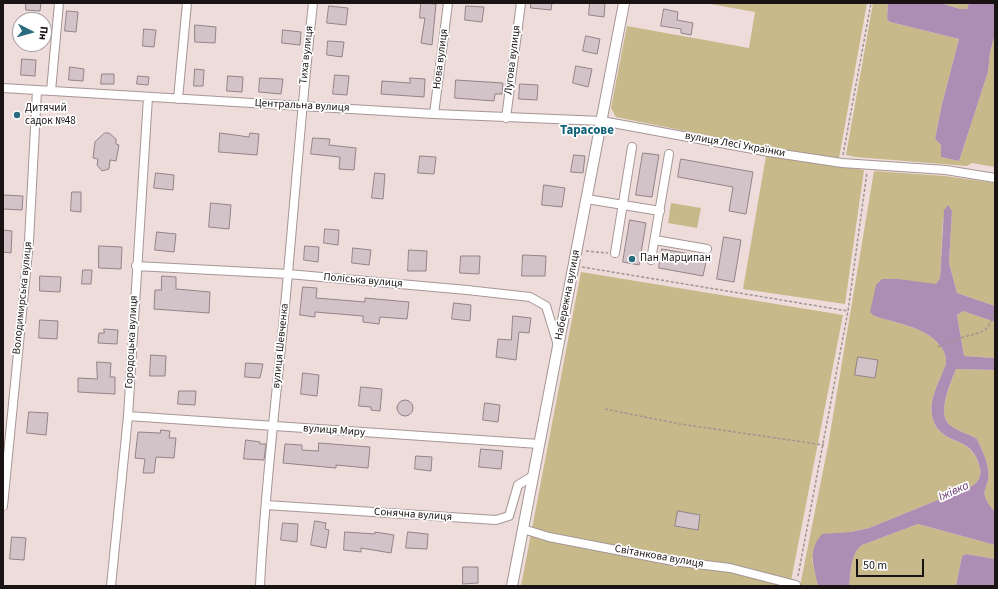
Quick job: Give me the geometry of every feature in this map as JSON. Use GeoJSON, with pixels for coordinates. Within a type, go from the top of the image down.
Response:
{"type":"FeatureCollection","features":[{"type":"Feature","properties":{"kind":"street"},"geometry":{"type":"LineString","coordinates":[[51,91],[59,3]]}},
{"type":"Feature","properties":{"kind":"street"},"geometry":{"type":"LineString","coordinates":[[178,99],[187,3]]}},
{"type":"Feature","properties":{"kind":"street","name":"Тиха вулиця"},"geometry":{"type":"LineString","coordinates":[[302,106],[313,3]]}},
{"type":"Feature","properties":{"kind":"street","name":"Нова вулиця"},"geometry":{"type":"LineString","coordinates":[[434,114],[448,3]]}},
{"type":"Feature","properties":{"kind":"street","name":"Лугова вулиця"},"geometry":{"type":"LineString","coordinates":[[506,118],[521,3]]}},
{"type":"Feature","properties":{"kind":"street","name":"Набережна вулиця"},"geometry":{"type":"LineString","coordinates":[[512,586],[624,3]]}},
{"type":"Feature","properties":{"kind":"street","name":"Центральна вулиця"},"geometry":{"type":"LineString","coordinates":[[3,88],[506,118],[602,121]]}},
{"type":"Feature","properties":{"kind":"street","name":"Володимирська вулиця"},"geometry":{"type":"LineString","coordinates":[[3,506],[29,241],[38,90]]}},
{"type":"Feature","properties":{"kind":"street","name":"Городоцька вулиця"},"geometry":{"type":"LineString","coordinates":[[111,586],[128,416],[136,266],[148,97]]}},
{"type":"Feature","properties":{"kind":"street","name":"вулиця Шевченка"},"geometry":{"type":"LineString","coordinates":[[260,586],[272,427],[288,274],[302,106]]}},
{"type":"Feature","properties":{"kind":"street","name":"вулиця Лесі Українки"},"geometry":{"type":"LineString","coordinates":[[602,121],[769,152],[842,163],[868,166],[946,170],[995,178]]}},
{"type":"Feature","properties":{"kind":"street"},"geometry":{"type":"LineString","coordinates":[[615,254],[632,147]]}},
{"type":"Feature","properties":{"kind":"street"},"geometry":{"type":"LineString","coordinates":[[651,260],[669,154]]}},
{"type":"Feature","properties":{"kind":"street"},"geometry":{"type":"LineString","coordinates":[[587,199],[660,211]]}},
{"type":"Feature","properties":{"kind":"street"},"geometry":{"type":"LineString","coordinates":[[655,240],[707,249]]}},
{"type":"Feature","properties":{"kind":"street","name":"Поліська вулиця"},"geometry":{"type":"LineString","coordinates":[[136,266],[288,274],[530,297],[546,306],[558,346]]}},
{"type":"Feature","properties":{"kind":"street","name":"вулиця Миру"},"geometry":{"type":"LineString","coordinates":[[128,416],[539,444]]}},
{"type":"Feature","properties":{"kind":"street","name":"Сонячна вулиця"},"geometry":{"type":"LineString","coordinates":[[266,505],[496,520],[509,516],[518,485],[533,476]]}},
{"type":"Feature","properties":{"kind":"street","name":"Світанкова вулиця"},"geometry":{"type":"LineString","coordinates":[[523,528],[549,537],[673,561],[730,568],[796,585]]}},
{"type":"Feature","properties":{"kind":"path"},"geometry":{"type":"LineString","coordinates":[[842,163],[870,3]]}},
{"type":"Feature","properties":{"kind":"path"},"geometry":{"type":"LineString","coordinates":[[796,585],[824,445],[848,311],[868,166]]}},
{"type":"Feature","properties":{"kind":"path"},"geometry":{"type":"LineString","coordinates":[[586,250],[615,254]]}},
{"type":"Feature","properties":{"kind":"path"},"geometry":{"type":"LineString","coordinates":[[574,265],[848,311]]}},
{"type":"Feature","properties":{"kind":"path"},"geometry":{"type":"LineString","coordinates":[[938,347],[964,337],[977,335],[984,332],[990,325],[995,311]]}},
{"type":"Feature","properties":{"kind":"path"},"geometry":{"type":"LineString","coordinates":[[605,409],[680,424],[824,445]]}},
{"type":"Feature","properties":{"kind":"shaded area"},"geometry":{"type":"Polygon","coordinates":[[[705,3],[867,3],[839,158],[770,148],[616,117],[611,108],[627,26],[749,48],[755,12],[705,3]]]}},
{"type":"Feature","properties":{"kind":"shaded area"},"geometry":{"type":"Polygon","coordinates":[[[873,3],[888,3],[887,19],[890,22],[959,39],[942,104],[935,139],[941,145],[941,157],[959,161],[988,72],[990,53],[995,33],[995,167],[972,163],[967,166],[846,155],[873,3]]]}},
{"type":"Feature","properties":{"kind":"shaded area"},"geometry":{"type":"Polygon","coordinates":[[[888,3],[941,3],[960,9],[967,9],[969,3],[995,3],[995,33],[990,53],[988,72],[959,161],[941,157],[941,145],[935,139],[942,104],[959,39],[890,22],[887,19],[888,3]]]}},
{"type":"Feature","properties":{"kind":"shaded area"},"geometry":{"type":"Polygon","coordinates":[[[941,3],[969,3],[967,9],[960,9],[941,3]]]}},
{"type":"Feature","properties":{"kind":"shaded area"},"geometry":{"type":"Polygon","coordinates":[[[766,156],[864,170],[845,304],[743,289],[766,156]]]}},
{"type":"Feature","properties":{"kind":"shaded area"},"geometry":{"type":"Polygon","coordinates":[[[874,171],[945,176],[995,183],[995,306],[957,293],[949,263],[952,211],[943,219],[940,278],[936,284],[928,284],[874,316],[904,324],[921,331],[934,339],[941,347],[946,357],[946,364],[933,399],[933,419],[941,432],[966,446],[971,451],[980,468],[980,476],[978,481],[972,486],[869,528],[851,532],[812,559],[818,586],[800,586],[828,446],[874,171]]]}},
{"type":"Feature","properties":{"kind":"shaded area"},"geometry":{"type":"Polygon","coordinates":[[[671,203],[701,208],[697,228],[668,223],[671,203]]]}},
{"type":"Feature","properties":{"kind":"shaded area"},"geometry":{"type":"Polygon","coordinates":[[[948,205],[952,211],[949,263],[957,293],[995,306],[995,322],[963,311],[957,315],[964,356],[995,358],[995,370],[956,369],[948,390],[944,413],[946,420],[950,425],[977,439],[985,457],[989,476],[985,493],[989,504],[995,512],[995,545],[918,524],[862,545],[855,553],[853,558],[849,586],[818,586],[813,553],[814,546],[822,534],[851,532],[869,528],[972,486],[978,481],[980,476],[980,468],[977,458],[972,451],[960,442],[941,432],[933,419],[933,399],[946,364],[946,357],[941,347],[934,339],[921,331],[904,324],[874,316],[870,312],[876,285],[882,279],[898,279],[936,284],[940,278],[944,210],[948,205]]]}},
{"type":"Feature","properties":{"kind":"shaded area"},"geometry":{"type":"Polygon","coordinates":[[[581,272],[843,315],[790,586],[521,586],[581,272]]]}},
{"type":"Feature","properties":{"kind":"shaded area"},"geometry":{"type":"Polygon","coordinates":[[[963,311],[995,322],[995,358],[964,356],[957,315],[963,311]]]}},
{"type":"Feature","properties":{"kind":"shaded area"},"geometry":{"type":"Polygon","coordinates":[[[956,369],[995,370],[995,512],[986,498],[985,489],[989,476],[988,469],[985,457],[977,439],[950,425],[944,414],[944,406],[948,390],[956,369]]]}},
{"type":"Feature","properties":{"kind":"shaded area"},"geometry":{"type":"Polygon","coordinates":[[[918,524],[995,545],[995,559],[966,554],[962,556],[956,586],[849,586],[853,558],[855,553],[862,545],[918,524]]]}},
{"type":"Feature","properties":{"kind":"shaded area"},"geometry":{"type":"Polygon","coordinates":[[[966,554],[995,559],[995,586],[956,586],[962,556],[966,554]]]}},
{"type":"Feature","properties":{"kind":"building"},"geometry":{"type":"Polygon","coordinates":[[[26,3],[41,3],[40,11],[26,10],[26,3]]]}},
{"type":"Feature","properties":{"kind":"building"},"geometry":{"type":"Polygon","coordinates":[[[421,3],[436,4],[432,45],[421,43],[425,18],[420,18],[421,3]]]}},
{"type":"Feature","properties":{"kind":"building"},"geometry":{"type":"Polygon","coordinates":[[[531,3],[552,3],[551,10],[531,8],[531,3]]]}},
{"type":"Feature","properties":{"kind":"building"},"geometry":{"type":"Polygon","coordinates":[[[590,3],[605,3],[604,17],[589,15],[590,3]]]}},
{"type":"Feature","properties":{"kind":"building"},"geometry":{"type":"Polygon","coordinates":[[[329,6],[348,8],[346,25],[327,23],[329,6]]]}},
{"type":"Feature","properties":{"kind":"building"},"geometry":{"type":"Polygon","coordinates":[[[466,6],[484,7],[482,22],[465,20],[466,6]]]}},
{"type":"Feature","properties":{"kind":"building"},"geometry":{"type":"Polygon","coordinates":[[[664,9],[678,12],[677,20],[693,23],[691,35],[681,33],[681,29],[661,26],[664,9]]]}},
{"type":"Feature","properties":{"kind":"building"},"geometry":{"type":"Polygon","coordinates":[[[67,11],[78,12],[76,32],[65,31],[67,11]]]}},
{"type":"Feature","properties":{"kind":"building"},"geometry":{"type":"Polygon","coordinates":[[[195,25],[216,27],[215,43],[195,42],[195,25]]]}},
{"type":"Feature","properties":{"kind":"building"},"geometry":{"type":"Polygon","coordinates":[[[144,29],[156,30],[154,47],[143,46],[144,29]]]}},
{"type":"Feature","properties":{"kind":"building"},"geometry":{"type":"Polygon","coordinates":[[[283,30],[301,32],[300,45],[282,43],[283,30]]]}},
{"type":"Feature","properties":{"kind":"building"},"geometry":{"type":"Polygon","coordinates":[[[586,36],[600,39],[597,54],[583,51],[586,36]]]}},
{"type":"Feature","properties":{"kind":"building"},"geometry":{"type":"Polygon","coordinates":[[[328,41],[344,42],[342,57],[327,55],[328,41]]]}},
{"type":"Feature","properties":{"kind":"building"},"geometry":{"type":"Polygon","coordinates":[[[22,59],[36,60],[35,76],[21,75],[22,59]]]}},
{"type":"Feature","properties":{"kind":"building"},"geometry":{"type":"Polygon","coordinates":[[[576,66],[592,69],[588,87],[573,83],[576,66]]]}},
{"type":"Feature","properties":{"kind":"building"},"geometry":{"type":"Polygon","coordinates":[[[70,67],[84,69],[83,81],[69,80],[70,67]]]}},
{"type":"Feature","properties":{"kind":"building"},"geometry":{"type":"Polygon","coordinates":[[[195,69],[204,70],[203,86],[194,86],[195,69]]]}},
{"type":"Feature","properties":{"kind":"building"},"geometry":{"type":"Polygon","coordinates":[[[102,74],[114,74],[114,84],[101,84],[102,74]]]}},
{"type":"Feature","properties":{"kind":"building"},"geometry":{"type":"Polygon","coordinates":[[[335,75],[349,76],[347,95],[333,94],[335,75]]]}},
{"type":"Feature","properties":{"kind":"building"},"geometry":{"type":"Polygon","coordinates":[[[138,76],[149,77],[148,85],[137,84],[138,76]]]}},
{"type":"Feature","properties":{"kind":"building"},"geometry":{"type":"Polygon","coordinates":[[[228,76],[243,77],[242,92],[227,91],[228,76]]]}},
{"type":"Feature","properties":{"kind":"building"},"geometry":{"type":"Polygon","coordinates":[[[260,78],[283,79],[281,94],[259,92],[260,78]]]}},
{"type":"Feature","properties":{"kind":"building"},"geometry":{"type":"Polygon","coordinates":[[[410,78],[425,79],[424,97],[381,94],[382,81],[410,83],[410,78]]]}},
{"type":"Feature","properties":{"kind":"building"},"geometry":{"type":"Polygon","coordinates":[[[456,80],[503,83],[502,94],[495,94],[494,101],[455,98],[456,80]]]}},
{"type":"Feature","properties":{"kind":"building"},"geometry":{"type":"Polygon","coordinates":[[[520,84],[538,85],[537,100],[519,99],[520,84]]]}},
{"type":"Feature","properties":{"kind":"building"},"geometry":{"type":"Polygon","coordinates":[[[105,133],[109,133],[116,139],[116,144],[119,145],[116,161],[110,160],[109,169],[102,171],[97,165],[98,159],[93,158],[95,142],[105,133]]]}},
{"type":"Feature","properties":{"kind":"building"},"geometry":{"type":"Polygon","coordinates":[[[220,133],[249,137],[250,133],[259,134],[257,155],[219,152],[220,133]]]}},
{"type":"Feature","properties":{"kind":"building"},"geometry":{"type":"Polygon","coordinates":[[[313,138],[330,139],[329,145],[356,148],[354,170],[339,169],[340,157],[311,154],[313,138]]]}},
{"type":"Feature","properties":{"kind":"building"},"geometry":{"type":"Polygon","coordinates":[[[643,153],[659,155],[652,197],[636,195],[643,153]]]}},
{"type":"Feature","properties":{"kind":"building"},"geometry":{"type":"Polygon","coordinates":[[[574,155],[585,156],[583,173],[571,172],[574,155]]]}},
{"type":"Feature","properties":{"kind":"building"},"geometry":{"type":"Polygon","coordinates":[[[420,156],[436,157],[434,174],[418,173],[420,156]]]}},
{"type":"Feature","properties":{"kind":"building"},"geometry":{"type":"Polygon","coordinates":[[[681,159],[753,172],[746,214],[729,211],[733,187],[678,177],[681,159]]]}},
{"type":"Feature","properties":{"kind":"building"},"geometry":{"type":"Polygon","coordinates":[[[156,173],[174,175],[173,190],[154,188],[156,173]]]}},
{"type":"Feature","properties":{"kind":"building"},"geometry":{"type":"Polygon","coordinates":[[[375,173],[385,174],[383,199],[372,198],[375,173]]]}},
{"type":"Feature","properties":{"kind":"building"},"geometry":{"type":"Polygon","coordinates":[[[544,185],[565,188],[562,207],[542,205],[544,185]]]}},
{"type":"Feature","properties":{"kind":"building"},"geometry":{"type":"Polygon","coordinates":[[[72,192],[81,192],[81,212],[71,211],[72,192]]]}},
{"type":"Feature","properties":{"kind":"building"},"geometry":{"type":"Polygon","coordinates":[[[3,195],[23,196],[22,210],[3,209],[3,195]]]}},
{"type":"Feature","properties":{"kind":"building"},"geometry":{"type":"Polygon","coordinates":[[[211,203],[231,205],[229,229],[209,227],[211,203]]]}},
{"type":"Feature","properties":{"kind":"building"},"geometry":{"type":"Polygon","coordinates":[[[630,220],[646,223],[639,265],[623,262],[630,220]]]}},
{"type":"Feature","properties":{"kind":"building"},"geometry":{"type":"Polygon","coordinates":[[[325,229],[339,230],[338,245],[324,243],[325,229]]]}},
{"type":"Feature","properties":{"kind":"building"},"geometry":{"type":"Polygon","coordinates":[[[3,230],[12,231],[11,253],[3,252],[3,230]]]}},
{"type":"Feature","properties":{"kind":"building"},"geometry":{"type":"Polygon","coordinates":[[[157,232],[176,234],[174,252],[155,250],[157,232]]]}},
{"type":"Feature","properties":{"kind":"building"},"geometry":{"type":"Polygon","coordinates":[[[724,237],[741,240],[734,282],[717,279],[724,237]]]}},
{"type":"Feature","properties":{"kind":"building"},"geometry":{"type":"Polygon","coordinates":[[[99,246],[122,247],[121,269],[99,268],[99,246]]]}},
{"type":"Feature","properties":{"kind":"building"},"geometry":{"type":"Polygon","coordinates":[[[305,246],[319,247],[318,262],[304,260],[305,246]]]}},
{"type":"Feature","properties":{"kind":"building"},"geometry":{"type":"Polygon","coordinates":[[[353,248],[371,250],[369,265],[352,263],[353,248]]]}},
{"type":"Feature","properties":{"kind":"building"},"geometry":{"type":"Polygon","coordinates":[[[662,249],[707,257],[703,276],[659,268],[662,249]]]}},
{"type":"Feature","properties":{"kind":"building"},"geometry":{"type":"Polygon","coordinates":[[[409,250],[427,251],[426,271],[408,271],[409,250]]]}},
{"type":"Feature","properties":{"kind":"building"},"geometry":{"type":"Polygon","coordinates":[[[523,255],[546,256],[545,276],[522,276],[523,255]]]}},
{"type":"Feature","properties":{"kind":"building"},"geometry":{"type":"Polygon","coordinates":[[[461,256],[480,256],[479,274],[460,273],[461,256]]]}},
{"type":"Feature","properties":{"kind":"building"},"geometry":{"type":"Polygon","coordinates":[[[83,270],[92,270],[91,284],[82,284],[83,270]]]}},
{"type":"Feature","properties":{"kind":"building"},"geometry":{"type":"Polygon","coordinates":[[[40,276],[61,277],[60,292],[40,291],[40,276]]]}},
{"type":"Feature","properties":{"kind":"building"},"geometry":{"type":"Polygon","coordinates":[[[162,276],[176,277],[176,289],[210,292],[209,313],[154,309],[155,290],[161,290],[162,276]]]}},
{"type":"Feature","properties":{"kind":"building"},"geometry":{"type":"Polygon","coordinates":[[[303,287],[317,288],[316,298],[365,302],[365,298],[409,302],[407,319],[380,317],[379,324],[363,322],[363,316],[315,312],[315,317],[300,315],[303,287]]]}},
{"type":"Feature","properties":{"kind":"building"},"geometry":{"type":"Polygon","coordinates":[[[454,303],[471,305],[470,321],[452,319],[454,303]]]}},
{"type":"Feature","properties":{"kind":"building"},"geometry":{"type":"Polygon","coordinates":[[[513,316],[531,318],[529,333],[519,332],[516,360],[496,357],[498,339],[511,340],[513,316]]]}},
{"type":"Feature","properties":{"kind":"building"},"geometry":{"type":"Polygon","coordinates":[[[40,320],[58,321],[57,339],[39,338],[40,320]]]}},
{"type":"Feature","properties":{"kind":"building"},"geometry":{"type":"Polygon","coordinates":[[[104,329],[118,330],[117,344],[98,343],[99,333],[104,333],[104,329]]]}},
{"type":"Feature","properties":{"kind":"building"},"geometry":{"type":"Polygon","coordinates":[[[151,355],[166,356],[165,376],[150,376],[151,355]]]}},
{"type":"Feature","properties":{"kind":"building"},"geometry":{"type":"Polygon","coordinates":[[[858,357],[878,360],[875,378],[855,375],[858,357]]]}},
{"type":"Feature","properties":{"kind":"building"},"geometry":{"type":"Polygon","coordinates":[[[97,362],[111,363],[110,377],[115,377],[115,394],[78,392],[78,378],[97,379],[97,362]]]}},
{"type":"Feature","properties":{"kind":"building"},"geometry":{"type":"Polygon","coordinates":[[[246,363],[263,364],[260,378],[245,377],[246,363]]]}},
{"type":"Feature","properties":{"kind":"building"},"geometry":{"type":"Polygon","coordinates":[[[303,373],[319,375],[317,396],[301,394],[303,373]]]}},
{"type":"Feature","properties":{"kind":"building"},"geometry":{"type":"Polygon","coordinates":[[[361,387],[382,389],[380,411],[371,410],[371,407],[359,406],[361,387]]]}},
{"type":"Feature","properties":{"kind":"building"},"geometry":{"type":"Polygon","coordinates":[[[179,391],[196,391],[195,405],[178,404],[179,391]]]}},
{"type":"Feature","properties":{"kind":"building"},"geometry":{"type":"Polygon","coordinates":[[[402,400],[408,400],[413,405],[411,414],[408,416],[402,416],[397,411],[397,405],[402,400]]]}},
{"type":"Feature","properties":{"kind":"building"},"geometry":{"type":"Polygon","coordinates":[[[485,403],[500,405],[498,422],[483,420],[485,403]]]}},
{"type":"Feature","properties":{"kind":"building"},"geometry":{"type":"Polygon","coordinates":[[[29,412],[48,413],[46,435],[27,433],[29,412]]]}},
{"type":"Feature","properties":{"kind":"building"},"geometry":{"type":"Polygon","coordinates":[[[161,430],[170,431],[169,438],[176,438],[174,458],[156,457],[154,473],[143,473],[145,459],[135,458],[138,432],[160,433],[161,430]]]}},
{"type":"Feature","properties":{"kind":"building"},"geometry":{"type":"Polygon","coordinates":[[[246,440],[266,444],[264,460],[244,459],[246,440]]]}},
{"type":"Feature","properties":{"kind":"building"},"geometry":{"type":"Polygon","coordinates":[[[319,443],[370,447],[368,468],[336,465],[336,468],[283,463],[285,444],[302,445],[302,450],[318,451],[319,443]]]}},
{"type":"Feature","properties":{"kind":"building"},"geometry":{"type":"Polygon","coordinates":[[[481,449],[503,451],[501,469],[479,467],[481,449]]]}},
{"type":"Feature","properties":{"kind":"building"},"geometry":{"type":"Polygon","coordinates":[[[416,456],[432,457],[431,471],[415,469],[416,456]]]}},
{"type":"Feature","properties":{"kind":"building"},"geometry":{"type":"Polygon","coordinates":[[[678,511],[700,515],[698,530],[675,526],[678,511]]]}},
{"type":"Feature","properties":{"kind":"building"},"geometry":{"type":"Polygon","coordinates":[[[315,521],[326,523],[325,529],[329,530],[326,548],[311,545],[315,521]]]}},
{"type":"Feature","properties":{"kind":"building"},"geometry":{"type":"Polygon","coordinates":[[[283,523],[298,524],[297,542],[281,540],[283,523]]]}},
{"type":"Feature","properties":{"kind":"building"},"geometry":{"type":"Polygon","coordinates":[[[345,532],[375,534],[375,532],[394,535],[391,553],[361,548],[361,552],[344,550],[345,532]]]}},
{"type":"Feature","properties":{"kind":"building"},"geometry":{"type":"Polygon","coordinates":[[[408,532],[428,534],[427,549],[406,548],[408,532]]]}},
{"type":"Feature","properties":{"kind":"building"},"geometry":{"type":"Polygon","coordinates":[[[12,537],[26,538],[24,560],[10,559],[12,537]]]}},
{"type":"Feature","properties":{"kind":"building"},"geometry":{"type":"Polygon","coordinates":[[[463,567],[478,567],[478,583],[463,584],[463,567]]]}},
{"type":"Feature","properties":{"kind":"place","name":"Дитячий садок №48"},"geometry":{"type":"Point","coordinates":[17,115]}},
{"type":"Feature","properties":{"kind":"place","name":"Пан Марципан"},"geometry":{"type":"Point","coordinates":[632,259]}},
{"type":"Feature","properties":{"kind":"district","name":"Тарасове"},"geometry":{"type":"Point","coordinates":[587,131]}},
{"type":"Feature","properties":{"kind":"water label","name":"Іжівка"},"geometry":{"type":"Point","coordinates":[954,492]}}]}
